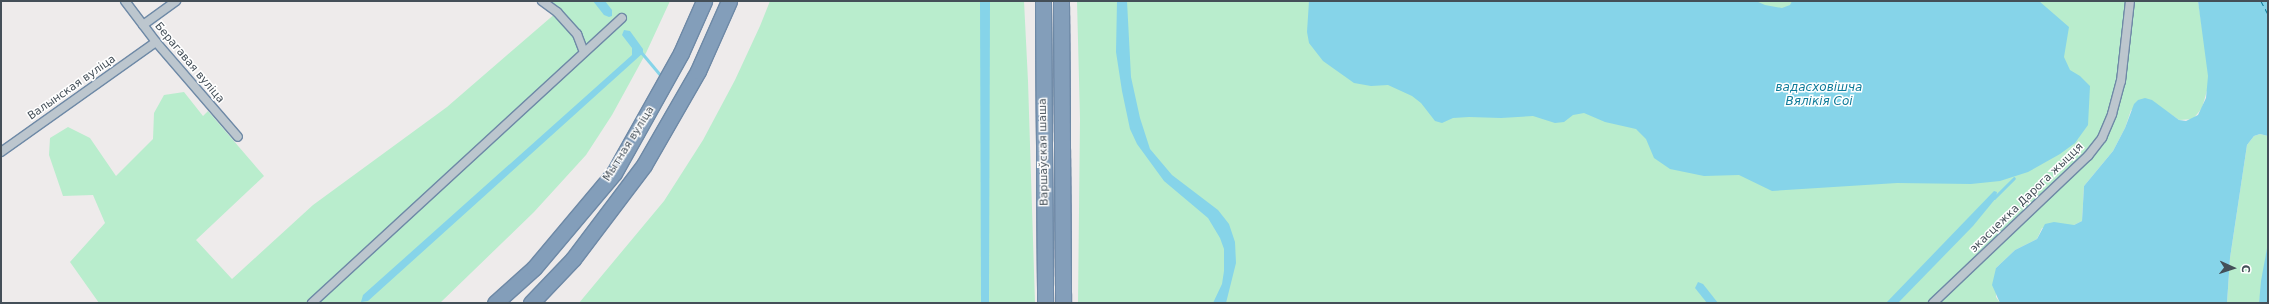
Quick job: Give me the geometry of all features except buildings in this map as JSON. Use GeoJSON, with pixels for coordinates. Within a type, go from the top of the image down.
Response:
{"type":"FeatureCollection","features":[{"type":"Feature","properties":{"kind":"highway","name":"Мытная вуліца"},"geometry":{"type":"LineString","coordinates":[[495,303],[534,268],[614,173],[681,53],[704,1]]}},
{"type":"Feature","properties":{"kind":"highway","name":"Мытная вуліца"},"geometry":{"type":"LineString","coordinates":[[531,303],[573,259],[644,165],[698,71],[729,1]]}},
{"type":"Feature","properties":{"kind":"highway","name":"Варшаўская шаша"},"geometry":{"type":"LineString","coordinates":[[1042,1],[1045,303]]}},
{"type":"Feature","properties":{"kind":"highway","name":"Варшаўская шаша"},"geometry":{"type":"LineString","coordinates":[[1061,1],[1063,303]]}},
{"type":"Feature","properties":{"kind":"street","name":"Берагавая вуліца"},"geometry":{"type":"LineString","coordinates":[[125,1],[156,42],[238,137]]}},
{"type":"Feature","properties":{"kind":"street"},"geometry":{"type":"LineString","coordinates":[[143,24],[176,1]]}},
{"type":"Feature","properties":{"kind":"street"},"geometry":{"type":"LineString","coordinates":[[542,1],[557,12],[577,34],[584,52]]}},
{"type":"Feature","properties":{"kind":"street","name":"экасцежка Дарога жыцця"},"geometry":{"type":"LineString","coordinates":[[1933,303],[2088,156],[2102,138],[2112,114],[2121,81],[2130,1]]}},
{"type":"Feature","properties":{"kind":"street"},"geometry":{"type":"LineString","coordinates":[[312,303],[622,18]]}},
{"type":"Feature","properties":{"kind":"street","name":"Валынская вуліца"},"geometry":{"type":"LineString","coordinates":[[1,152],[156,42]]}},
{"type":"Feature","properties":{"kind":"green space"},"geometry":{"type":"Polygon","coordinates":[[[542,1],[670,1],[646,53],[612,115],[586,155],[534,212],[440,303],[99,303],[70,262],[105,223],[93,195],[63,196],[49,155],[50,138],[68,127],[90,138],[116,176],[153,139],[154,113],[164,95],[184,92],[203,116],[208,111],[264,176],[196,240],[232,279],[313,205],[447,107],[557,12],[542,1]]]}},
{"type":"Feature","properties":{"kind":"green space"},"geometry":{"type":"Polygon","coordinates":[[[770,1],[1024,1],[1035,303],[579,303],[664,201],[703,140],[735,80],[770,1]]]}},
{"type":"Feature","properties":{"kind":"green space"},"geometry":{"type":"Polygon","coordinates":[[[1077,1],[2198,1],[2208,65],[2208,87],[2202,108],[2193,119],[2179,120],[2166,111],[2131,110],[2125,128],[2113,151],[2084,186],[2082,221],[2074,225],[2042,228],[2037,239],[2015,250],[1996,268],[1996,297],[2000,303],[1078,303],[1080,119],[1077,1]]]}},
{"type":"Feature","properties":{"kind":"green space"},"geometry":{"type":"Polygon","coordinates":[[[2260,134],[2268,136],[2268,243],[2259,303],[2227,303],[2230,258],[2247,145],[2254,136],[2260,134]]]}},
{"type":"Feature","properties":{"kind":"water"},"geometry":{"type":"Polygon","coordinates":[[[593,1],[605,1],[612,10],[612,16],[609,17],[604,15],[593,1]]]}},
{"type":"Feature","properties":{"kind":"water"},"geometry":{"type":"Polygon","coordinates":[[[980,1],[990,1],[989,303],[981,303],[980,1]]]}},
{"type":"Feature","properties":{"kind":"water"},"geometry":{"type":"Polygon","coordinates":[[[1117,1],[1127,1],[1131,77],[1140,118],[1150,149],[1172,175],[1218,210],[1229,224],[1235,242],[1236,263],[1226,303],[1213,303],[1222,284],[1224,271],[1224,249],[1220,238],[1208,218],[1164,181],[1137,144],[1130,129],[1116,52],[1117,1]]]}},
{"type":"Feature","properties":{"kind":"water","name":"вадасховішча Вялікія Соі"},"geometry":{"type":"Polygon","coordinates":[[[1309,1],[1756,1],[1765,5],[1782,8],[1790,5],[1792,1],[2039,1],[2069,27],[2064,57],[2070,70],[2080,76],[2090,86],[2088,125],[2075,143],[2060,154],[2028,172],[2000,181],[1971,184],[1897,183],[1772,191],[1739,175],[1704,176],[1670,169],[1654,158],[1646,139],[1636,129],[1605,122],[1584,113],[1573,115],[1564,122],[1555,123],[1533,116],[1453,118],[1442,123],[1435,121],[1421,103],[1412,96],[1388,85],[1371,86],[1354,83],[1323,61],[1309,43],[1307,32],[1309,1]]]}},
{"type":"Feature","properties":{"kind":"water"},"geometry":{"type":"Polygon","coordinates":[[[2198,1],[2268,1],[2268,136],[2260,134],[2254,136],[2247,145],[2230,258],[2227,303],[2000,303],[1992,285],[1996,268],[2015,250],[2037,239],[2045,224],[2054,222],[2074,225],[2082,221],[2084,186],[2113,151],[2125,128],[2134,104],[2138,100],[2145,98],[2152,100],[2179,120],[2186,121],[2198,115],[2206,98],[2208,76],[2198,1]]]}},
{"type":"Feature","properties":{"kind":"water"},"geometry":{"type":"Polygon","coordinates":[[[624,30],[630,31],[643,49],[643,53],[368,301],[361,302],[363,295],[632,55],[632,48],[622,35],[624,30]]]}},
{"type":"Feature","properties":{"kind":"water"},"geometry":{"type":"Polygon","coordinates":[[[1994,191],[1997,192],[1996,198],[1973,226],[1898,303],[1886,303],[1994,191]]]}},
{"type":"Feature","properties":{"kind":"water"},"geometry":{"type":"Polygon","coordinates":[[[2268,243],[2268,303],[2259,303],[2261,281],[2268,243]]]}},
{"type":"Feature","properties":{"kind":"water"},"geometry":{"type":"Polygon","coordinates":[[[1698,282],[1703,284],[1718,303],[1707,303],[1695,288],[1698,282]]]}},
{"type":"Feature","properties":{"kind":"waterway"},"geometry":{"type":"LineString","coordinates":[[640,51],[661,76]]}},
{"type":"Feature","properties":{"kind":"waterway"},"geometry":{"type":"LineString","coordinates":[[1994,198],[2014,178]]}},
{"type":"Feature","properties":{"kind":"ferry route"},"geometry":{"type":"LineString","coordinates":[[2261,1],[2268,14]]}}]}
